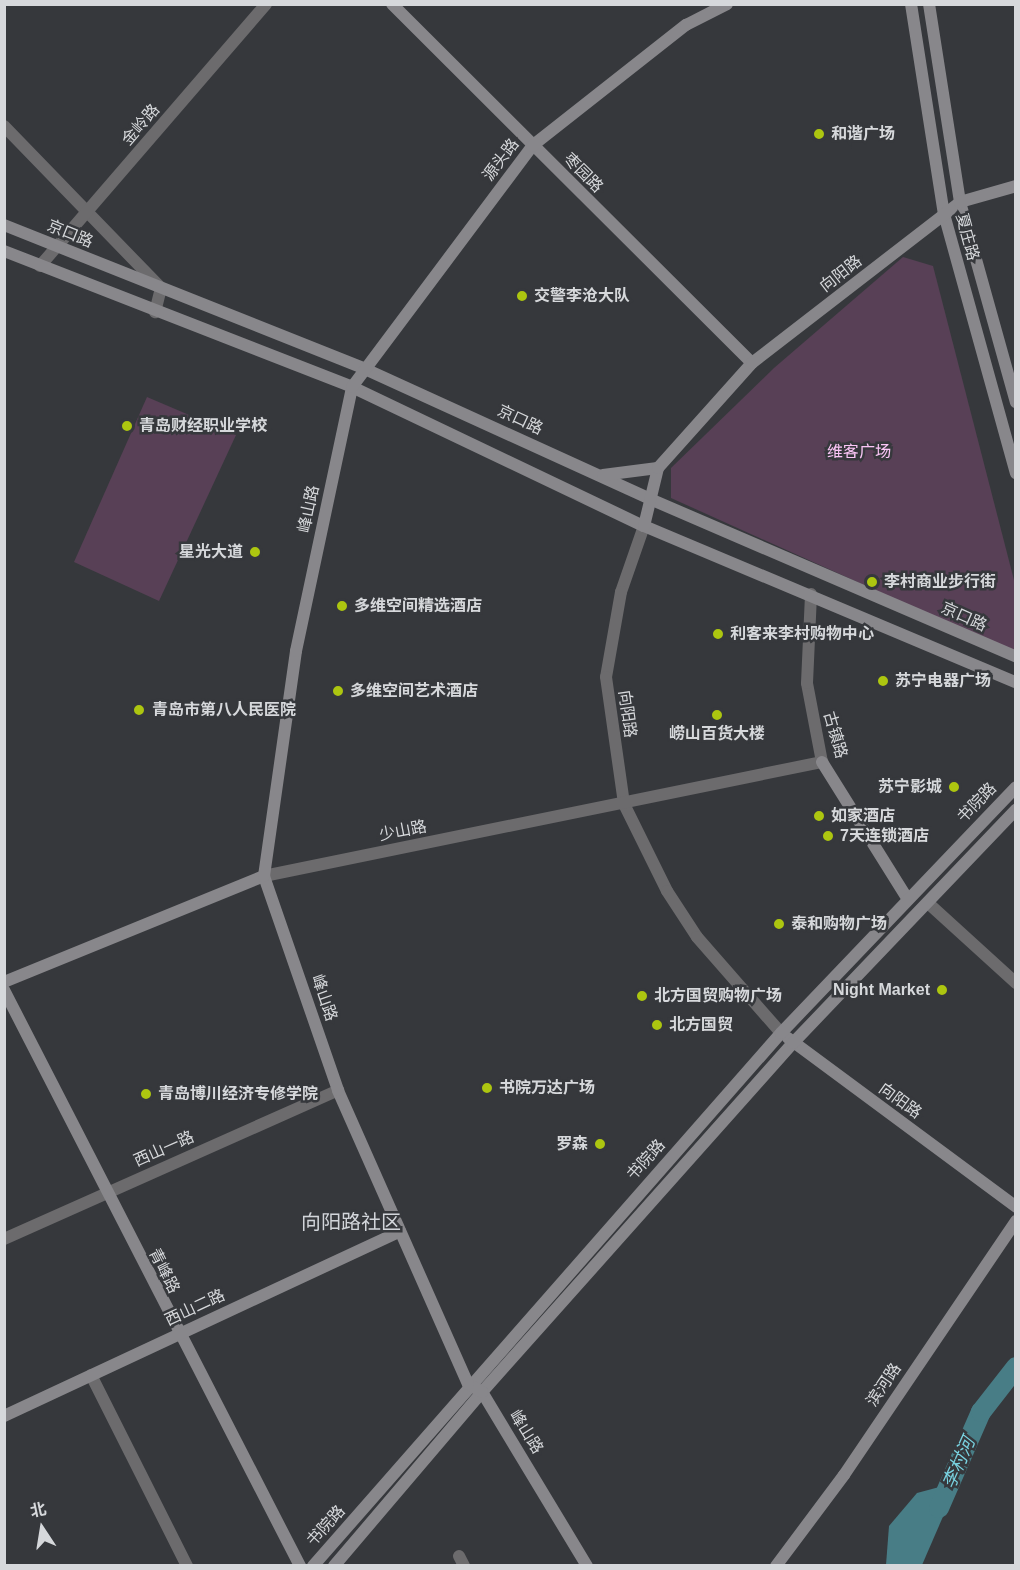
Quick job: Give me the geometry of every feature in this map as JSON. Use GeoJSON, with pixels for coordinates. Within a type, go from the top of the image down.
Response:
{"type":"FeatureCollection","features":[{"type":"Feature","properties":{"kind":"main road","name":"枣园路"},"geometry":{"type":"LineString","coordinates":[[392,4],[752,363]]}},
{"type":"Feature","properties":{"kind":"main road","name":"源头路"},"geometry":{"type":"LineString","coordinates":[[352,387],[532,146],[686,25],[727,4]]}},
{"type":"Feature","properties":{"kind":"main road","name":"夏庄路"},"geometry":{"type":"LineString","coordinates":[[911,4],[944,214],[1016,473]]}},
{"type":"Feature","properties":{"kind":"main road","name":"夏庄路"},"geometry":{"type":"LineString","coordinates":[[929,4],[960,201],[1016,402]]}},
{"type":"Feature","properties":{"kind":"main road"},"geometry":{"type":"LineString","coordinates":[[960,201],[1016,186]]}},
{"type":"Feature","properties":{"kind":"main road","name":"向阳路"},"geometry":{"type":"LineString","coordinates":[[644,526],[658,468],[752,363],[960,201]]}},
{"type":"Feature","properties":{"kind":"main road","name":"京口路"},"geometry":{"type":"LineString","coordinates":[[4,225],[365,369],[651,499],[1015,657]]}},
{"type":"Feature","properties":{"kind":"main road"},"geometry":{"type":"LineString","coordinates":[[4,251],[155,312],[352,387],[644,526],[811,594],[1016,682]]}},
{"type":"Feature","properties":{"kind":"main road","name":"峰山路"},"geometry":{"type":"LineString","coordinates":[[352,387],[296,651],[264,876],[338,1090],[468,1384],[482,1392],[587,1566]]}},
{"type":"Feature","properties":{"kind":"main road"},"geometry":{"type":"LineString","coordinates":[[599,475],[658,468]]}},
{"type":"Feature","properties":{"kind":"main road","name":"古镇路"},"geometry":{"type":"LineString","coordinates":[[822,762],[907,898]]}},
{"type":"Feature","properties":{"kind":"main road","name":"书院路"},"geometry":{"type":"LineString","coordinates":[[313,1566],[468,1384],[781,1033],[907,898],[1016,787]]}},
{"type":"Feature","properties":{"kind":"main road","name":"书院路"},"geometry":{"type":"LineString","coordinates":[[334,1566],[482,1392],[793,1043],[1016,810]]}},
{"type":"Feature","properties":{"kind":"main road","name":"少山路"},"geometry":{"type":"LineString","coordinates":[[4,982],[264,876]]}},
{"type":"Feature","properties":{"kind":"main road","name":"青峰路"},"geometry":{"type":"LineString","coordinates":[[4,990],[178,1334],[300,1566]]}},
{"type":"Feature","properties":{"kind":"main road","name":"向阳路"},"geometry":{"type":"LineString","coordinates":[[781,1033],[1016,1208]]}},
{"type":"Feature","properties":{"kind":"main road","name":"滨河路"},"geometry":{"type":"LineString","coordinates":[[776,1566],[843,1475],[1016,1221]]}},
{"type":"Feature","properties":{"kind":"main road","name":"西山二路"},"geometry":{"type":"LineString","coordinates":[[4,1416],[400,1231]]}},
{"type":"Feature","properties":{"kind":"street","name":"金岭路"},"geometry":{"type":"LineString","coordinates":[[40,266],[266,4]]}},
{"type":"Feature","properties":{"kind":"street"},"geometry":{"type":"LineString","coordinates":[[4,126],[161,288],[155,312]]}},
{"type":"Feature","properties":{"kind":"street","name":"向阳路"},"geometry":{"type":"LineString","coordinates":[[644,526],[621,592],[606,677],[624,804],[667,891],[697,937],[781,1033]]}},
{"type":"Feature","properties":{"kind":"street","name":"古镇路"},"geometry":{"type":"LineString","coordinates":[[811,594],[807,684],[822,762]]}},
{"type":"Feature","properties":{"kind":"street","name":"少山路"},"geometry":{"type":"LineString","coordinates":[[264,876],[822,762]]}},
{"type":"Feature","properties":{"kind":"street"},"geometry":{"type":"LineString","coordinates":[[928,903],[1016,983]]}},
{"type":"Feature","properties":{"kind":"street","name":"西山一路"},"geometry":{"type":"LineString","coordinates":[[4,1239],[338,1090]]}},
{"type":"Feature","properties":{"kind":"street"},"geometry":{"type":"LineString","coordinates":[[91,1375],[187,1566]]}},
{"type":"Feature","properties":{"kind":"green space","name":"维客广场"},"geometry":{"type":"Polygon","coordinates":[[[903,257],[933,266],[1015,584],[1015,653],[671,498],[671,468],[774,368],[903,257]]]}},
{"type":"Feature","properties":{"kind":"green space"},"geometry":{"type":"Polygon","coordinates":[[[147,397],[236,435],[159,601],[74,562],[147,397]]]}},
{"type":"Feature","properties":{"kind":"water"},"geometry":{"type":"Polygon","coordinates":[[[958,1482],[922,1565],[886,1565],[889,1526],[917,1493],[958,1482]]]}},
{"type":"Feature","properties":{"kind":"waterway","name":"李村河"},"geometry":{"type":"LineString","coordinates":[[939,1508],[981,1412],[1016,1367]]}},
{"type":"Feature","properties":{"kind":"place","name":"和谐广场"},"geometry":{"type":"Point","coordinates":[819,134]}},
{"type":"Feature","properties":{"kind":"place","name":"交警李沧大队"},"geometry":{"type":"Point","coordinates":[522,296]}},
{"type":"Feature","properties":{"kind":"place","name":"青岛财经职业学校"},"geometry":{"type":"Point","coordinates":[127,426]}},
{"type":"Feature","properties":{"kind":"place","name":"星光大道"},"geometry":{"type":"Point","coordinates":[255,552]}},
{"type":"Feature","properties":{"kind":"place","name":"李村商业步行街"},"geometry":{"type":"Point","coordinates":[872,582]}},
{"type":"Feature","properties":{"kind":"place","name":"多维空间精选酒店"},"geometry":{"type":"Point","coordinates":[342,606]}},
{"type":"Feature","properties":{"kind":"place","name":"利客来李村购物中心"},"geometry":{"type":"Point","coordinates":[718,634]}},
{"type":"Feature","properties":{"kind":"place","name":"苏宁电器广场"},"geometry":{"type":"Point","coordinates":[883,681]}},
{"type":"Feature","properties":{"kind":"place","name":"多维空间艺术酒店"},"geometry":{"type":"Point","coordinates":[338,691]}},
{"type":"Feature","properties":{"kind":"place","name":"青岛市第八人民医院"},"geometry":{"type":"Point","coordinates":[139,710]}},
{"type":"Feature","properties":{"kind":"place","name":"崂山百货大楼"},"geometry":{"type":"Point","coordinates":[717,715]}},
{"type":"Feature","properties":{"kind":"place","name":"苏宁影城"},"geometry":{"type":"Point","coordinates":[954,787]}},
{"type":"Feature","properties":{"kind":"place","name":"如家酒店"},"geometry":{"type":"Point","coordinates":[819,816]}},
{"type":"Feature","properties":{"kind":"place","name":"7天连锁酒店"},"geometry":{"type":"Point","coordinates":[828,836]}},
{"type":"Feature","properties":{"kind":"place","name":"泰和购物广场"},"geometry":{"type":"Point","coordinates":[779,924]}},
{"type":"Feature","properties":{"kind":"place","name":"Night Market"},"geometry":{"type":"Point","coordinates":[942,990]}},
{"type":"Feature","properties":{"kind":"place","name":"北方国贸购物广场"},"geometry":{"type":"Point","coordinates":[642,996]}},
{"type":"Feature","properties":{"kind":"place","name":"北方国贸"},"geometry":{"type":"Point","coordinates":[657,1025]}},
{"type":"Feature","properties":{"kind":"place","name":"书院万达广场"},"geometry":{"type":"Point","coordinates":[487,1088]}},
{"type":"Feature","properties":{"kind":"place","name":"青岛博川经济专修学院"},"geometry":{"type":"Point","coordinates":[146,1094]}},
{"type":"Feature","properties":{"kind":"place","name":"罗森"},"geometry":{"type":"Point","coordinates":[600,1144]}},
{"type":"Feature","properties":{"kind":"district","name":"向阳路社区"},"geometry":{"type":"Point","coordinates":[351,1222]}}]}
